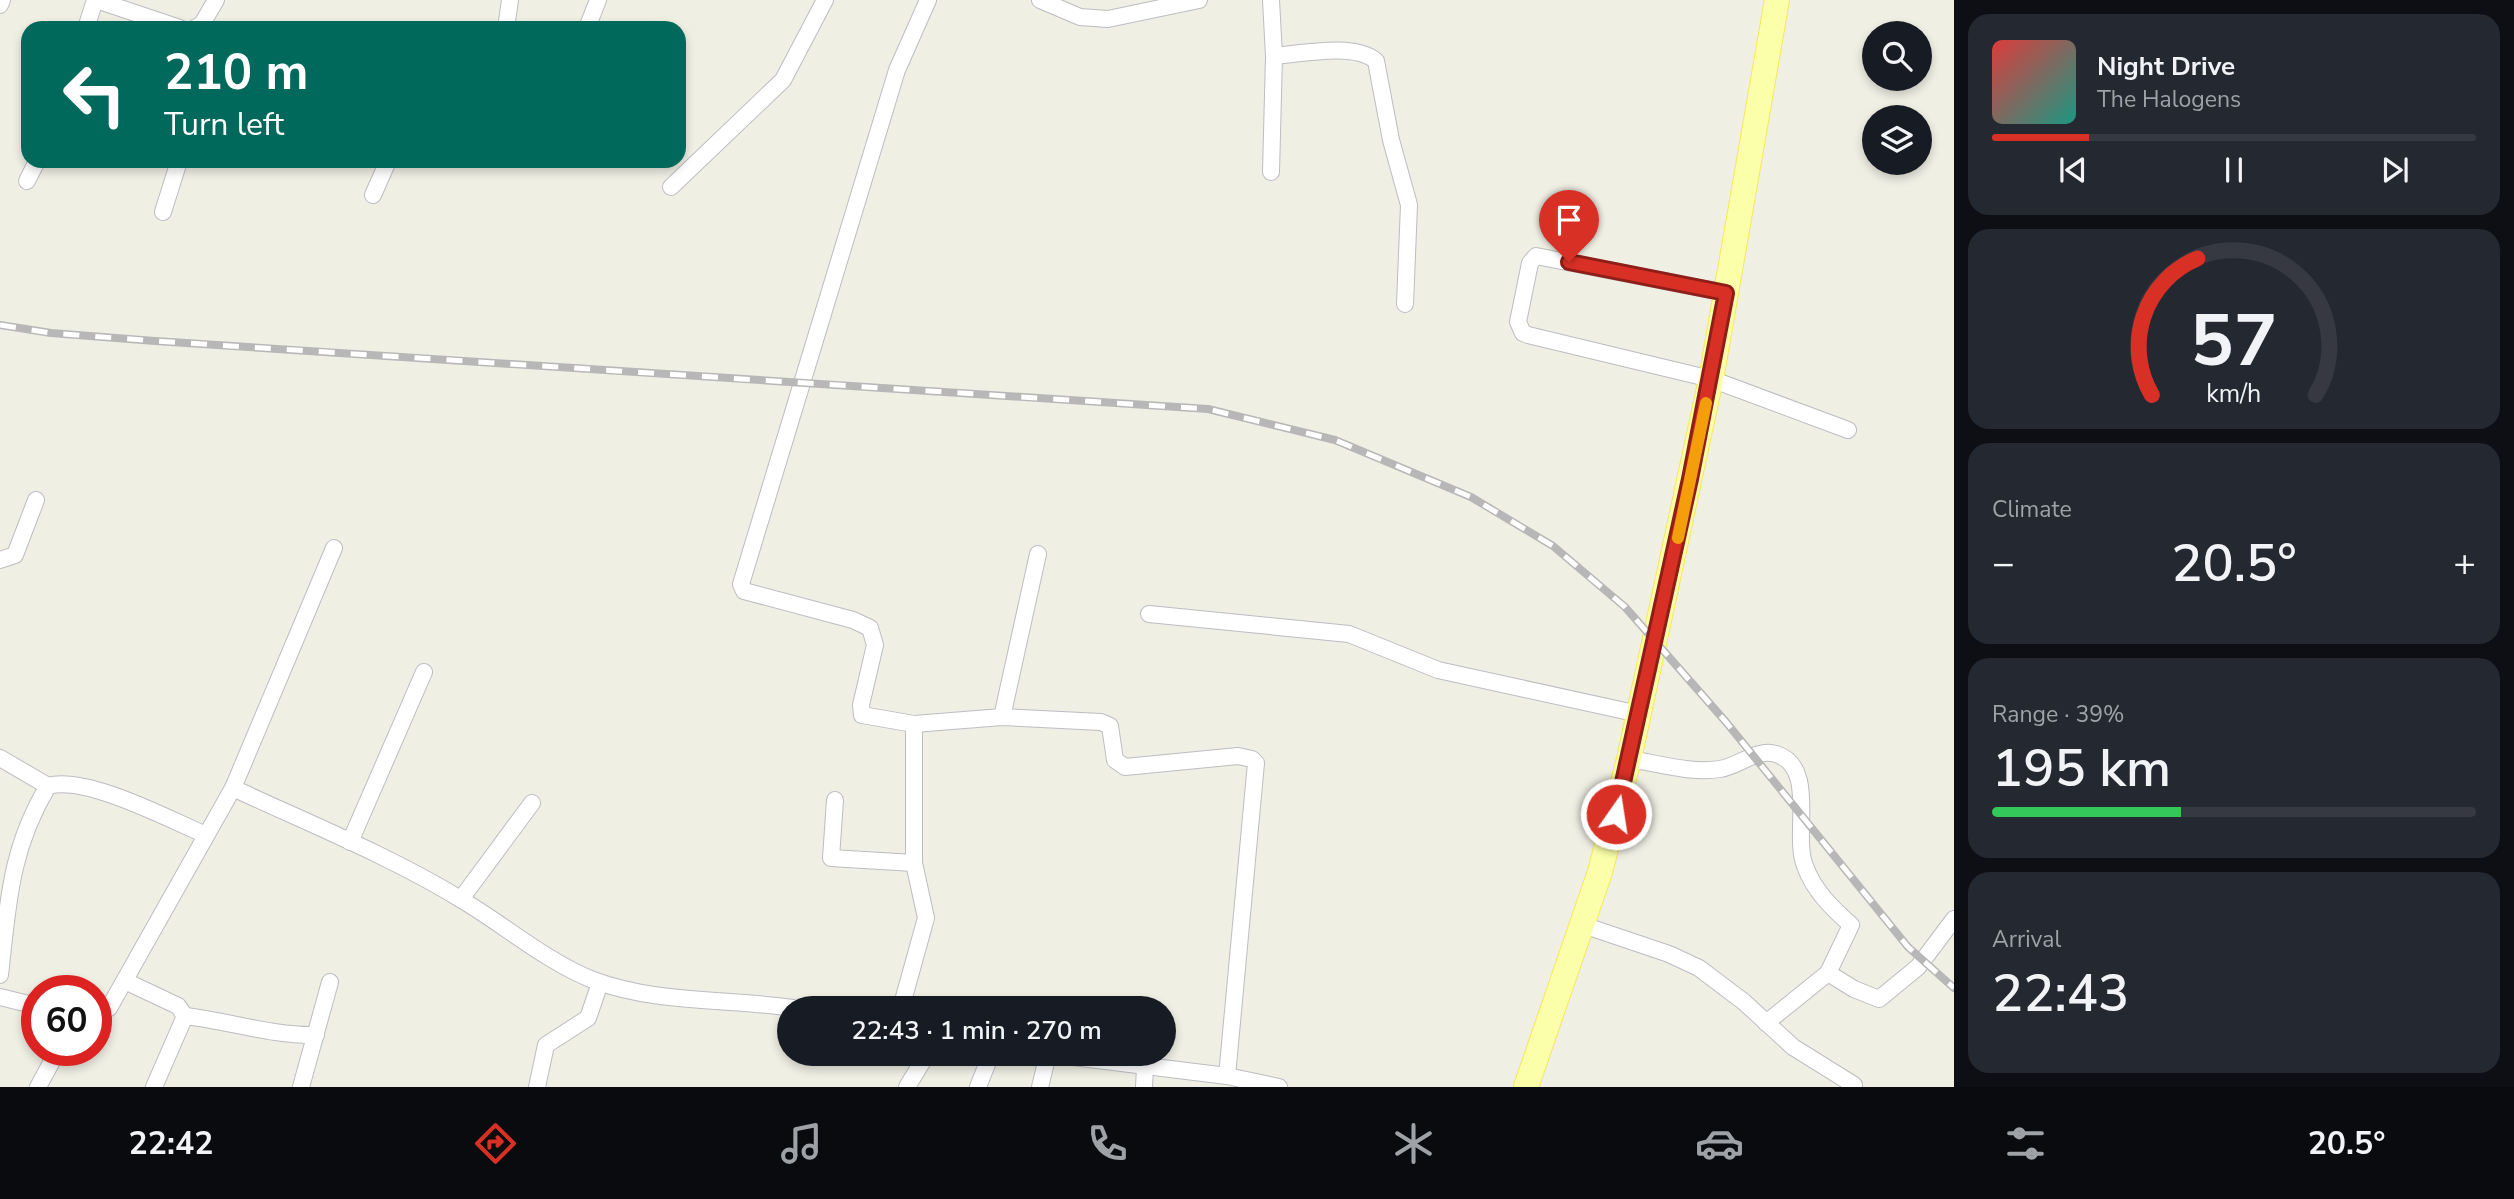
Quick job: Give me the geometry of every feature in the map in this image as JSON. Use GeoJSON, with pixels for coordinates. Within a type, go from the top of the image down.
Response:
{"type":"FeatureCollection","features":[{"type":"Feature","properties":{"kind":"main road"},"geometry":{"type":"LineString","coordinates":[[1526,1087],[1583,925],[1629,760],[1711,379],[1777,0]]}},
{"type":"Feature","properties":{"kind":"street"},"geometry":{"type":"LineString","coordinates":[[0,5],[2,0]]}},
{"type":"Feature","properties":{"kind":"street"},"geometry":{"type":"LineString","coordinates":[[88,21],[95,0],[159,21]]}},
{"type":"Feature","properties":{"kind":"street"},"geometry":{"type":"LineString","coordinates":[[204,21],[216,0]]}},
{"type":"Feature","properties":{"kind":"street"},"geometry":{"type":"LineString","coordinates":[[507,21],[510,0]]}},
{"type":"Feature","properties":{"kind":"street"},"geometry":{"type":"LineString","coordinates":[[590,21],[598,0]]}},
{"type":"Feature","properties":{"kind":"street"},"geometry":{"type":"LineString","coordinates":[[671,187],[783,80],[825,0]]}},
{"type":"Feature","properties":{"kind":"street"},"geometry":{"type":"LineString","coordinates":[[928,0],[897,70],[741,584],[744,590],[853,620],[870,628],[875,645],[861,705],[862,715],[914,724],[1002,718],[1107,724],[1112,729],[1115,760],[1130,769],[1238,757],[1254,760],[1254,794],[1227,1076]]}},
{"type":"Feature","properties":{"kind":"street"},"geometry":{"type":"LineString","coordinates":[[1041,0],[1080,17],[1108,19],[1199,0]]}},
{"type":"Feature","properties":{"kind":"street"},"geometry":{"type":"LineString","coordinates":[[1271,0],[1274,55],[1271,172]]}},
{"type":"Feature","properties":{"kind":"street"},"geometry":{"type":"LineString","coordinates":[[1274,55],[1345,51],[1369,55],[1376,61],[1391,140],[1409,205],[1405,304]]}},
{"type":"Feature","properties":{"kind":"street"},"geometry":{"type":"LineString","coordinates":[[27,181],[34,168]]}},
{"type":"Feature","properties":{"kind":"street"},"geometry":{"type":"LineString","coordinates":[[163,212],[177,168]]}},
{"type":"Feature","properties":{"kind":"street"},"geometry":{"type":"LineString","coordinates":[[373,195],[385,168]]}},
{"type":"Feature","properties":{"kind":"street"},"geometry":{"type":"LineString","coordinates":[[1726,293],[1536,256],[1530,263],[1518,322],[1523,333],[1528,335],[1711,379],[1848,430]]}},
{"type":"Feature","properties":{"kind":"street"},"geometry":{"type":"LineString","coordinates":[[0,559],[15,555],[36,500]]}},
{"type":"Feature","properties":{"kind":"street"},"geometry":{"type":"LineString","coordinates":[[112,1004],[233,788],[334,548]]}},
{"type":"Feature","properties":{"kind":"street"},"geometry":{"type":"LineString","coordinates":[[1002,718],[1038,554]]}},
{"type":"Feature","properties":{"kind":"street"},"geometry":{"type":"LineString","coordinates":[[1149,614],[1349,634],[1437,670],[1639,714]]}},
{"type":"Feature","properties":{"kind":"street"},"geometry":{"type":"LineString","coordinates":[[350,842],[424,671]]}},
{"type":"Feature","properties":{"kind":"street"},"geometry":{"type":"LineString","coordinates":[[904,996],[926,918],[914,863],[914,724]]}},
{"type":"Feature","properties":{"kind":"street"},"geometry":{"type":"LineString","coordinates":[[1629,760],[1720,769],[1764,752],[1777,754],[1791,763],[1799,778],[1802,802],[1799,840],[1804,864],[1816,889],[1851,925],[1828,973],[1766,1023]]}},
{"type":"Feature","properties":{"kind":"street"},"geometry":{"type":"LineString","coordinates":[[0,758],[48,786]]}},
{"type":"Feature","properties":{"kind":"street"},"geometry":{"type":"LineString","coordinates":[[0,975],[7,898],[20,841],[48,786],[61,782],[91,787],[206,835]]}},
{"type":"Feature","properties":{"kind":"street"},"geometry":{"type":"LineString","coordinates":[[233,788],[350,842],[461,899],[579,974],[600,982],[668,997],[705,1002],[741,1000],[777,1006]]}},
{"type":"Feature","properties":{"kind":"street"},"geometry":{"type":"LineString","coordinates":[[835,800],[831,858],[914,863]]}},
{"type":"Feature","properties":{"kind":"street"},"geometry":{"type":"LineString","coordinates":[[461,899],[533,803]]}},
{"type":"Feature","properties":{"kind":"street"},"geometry":{"type":"LineString","coordinates":[[1828,973],[1854,989],[1879,999],[1918,967],[1954,919]]}},
{"type":"Feature","properties":{"kind":"street"},"geometry":{"type":"LineString","coordinates":[[1583,925],[1693,964],[1744,1002],[1809,1059],[1854,1084]]}},
{"type":"Feature","properties":{"kind":"street"},"geometry":{"type":"LineString","coordinates":[[125,981],[178,1006],[185,1016],[220,1020],[282,1034],[316,1035]]}},
{"type":"Feature","properties":{"kind":"street"},"geometry":{"type":"LineString","coordinates":[[301,1087],[330,982]]}},
{"type":"Feature","properties":{"kind":"street"},"geometry":{"type":"LineString","coordinates":[[537,1087],[546,1045],[588,1018],[600,982]]}},
{"type":"Feature","properties":{"kind":"street"},"geometry":{"type":"LineString","coordinates":[[0,997],[21,1002]]}},
{"type":"Feature","properties":{"kind":"street"},"geometry":{"type":"LineString","coordinates":[[154,1087],[185,1016]]}},
{"type":"Feature","properties":{"kind":"street"},"geometry":{"type":"LineString","coordinates":[[38,1087],[49,1066]]}},
{"type":"Feature","properties":{"kind":"street"},"geometry":{"type":"LineString","coordinates":[[907,1087],[920,1066]]}},
{"type":"Feature","properties":{"kind":"street"},"geometry":{"type":"LineString","coordinates":[[978,1087],[986,1066]]}},
{"type":"Feature","properties":{"kind":"street"},"geometry":{"type":"LineString","coordinates":[[1040,1087],[1045,1066]]}},
{"type":"Feature","properties":{"kind":"street"},"geometry":{"type":"LineString","coordinates":[[1138,1066],[1227,1076],[1279,1087]]}},
{"type":"Feature","properties":{"kind":"street"},"geometry":{"type":"LineString","coordinates":[[1144,1087],[1145,1067]]}},
{"type":"Feature","properties":{"kind":"railway"},"geometry":{"type":"LineString","coordinates":[[0,325],[51,333],[155,341],[1208,409],[1335,440],[1471,497],[1553,546],[1625,607],[1726,722],[1908,947],[1954,988]]}},
{"type":"Feature","properties":{"kind":"slow traffic"},"geometry":{"type":"LineString","coordinates":[[1678,538],[1706,403]]}},
{"type":"Feature","properties":{"kind":"route"},"geometry":{"type":"LineString","coordinates":[[1569,262],[1726,293],[1690,479],[1616,814]]}}]}
